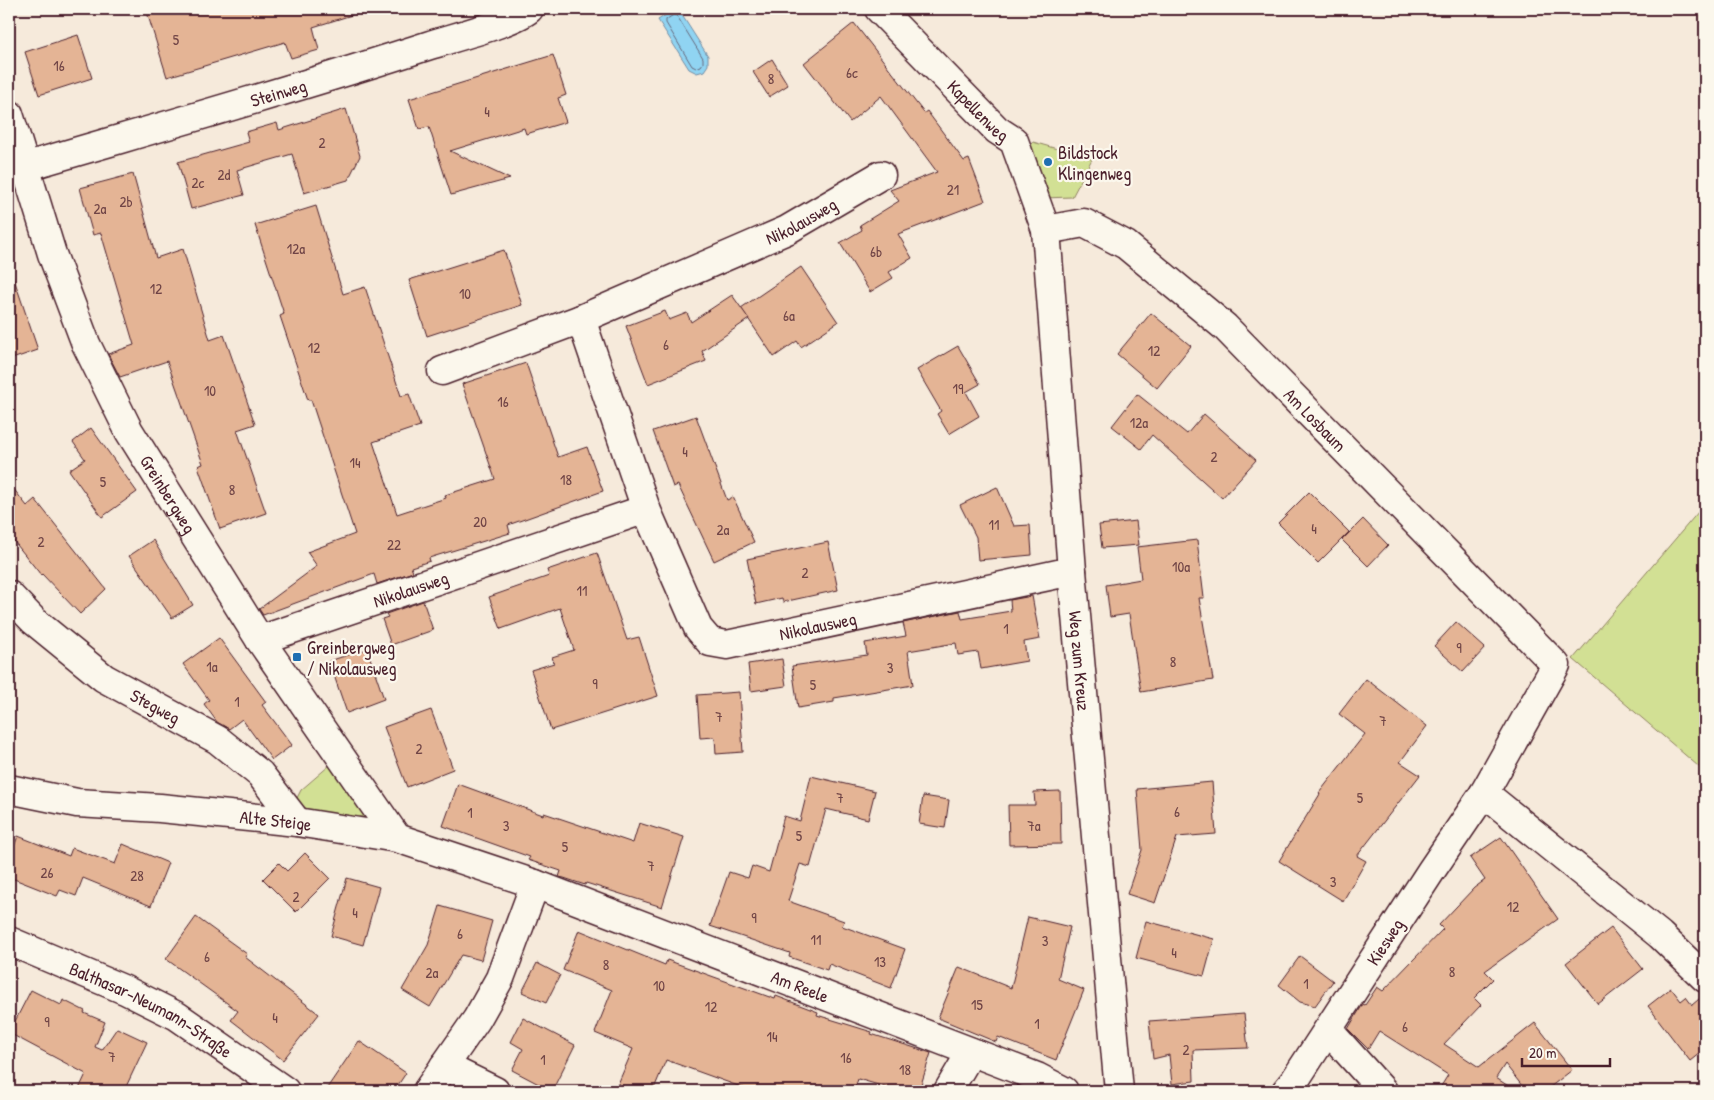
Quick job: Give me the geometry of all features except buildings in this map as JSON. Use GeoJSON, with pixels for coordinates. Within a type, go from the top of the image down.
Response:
{"type":"FeatureCollection","features":[{"type":"Feature","properties":{"kind":"street","name":"Steinweg"},"geometry":{"type":"LineString","coordinates":[[24,167],[355,70],[500,22],[529,9]]}},
{"type":"Feature","properties":{"kind":"street","name":"Kapellenweg"},"geometry":{"type":"LineString","coordinates":[[879,9],[997,130],[1014,141],[1046,230]]}},
{"type":"Feature","properties":{"kind":"street","name":"Greinbergweg"},"geometry":{"type":"LineString","coordinates":[[9,114],[52,254],[86,344],[129,431],[260,640],[396,838]]}},
{"type":"Feature","properties":{"kind":"street","name":"Nikolausweg"},"geometry":{"type":"LineString","coordinates":[[442,371],[581,319],[787,230],[881,175]]}},
{"type":"Feature","properties":{"kind":"street","name":"Am Losbaum"},"geometry":{"type":"LineString","coordinates":[[1046,230],[1084,223],[1126,245],[1225,327],[1556,665]]}},
{"type":"Feature","properties":{"kind":"street","name":"Weg zum Kreuz"},"geometry":{"type":"LineString","coordinates":[[1046,230],[1072,571],[1119,1091]]}},
{"type":"Feature","properties":{"kind":"street","name":"Nikolausweg"},"geometry":{"type":"LineString","coordinates":[[581,319],[646,509],[698,628],[710,642],[727,645],[1072,571]]}},
{"type":"Feature","properties":{"kind":"street","name":"Nikolausweg"},"geometry":{"type":"LineString","coordinates":[[260,640],[646,509]]}},
{"type":"Feature","properties":{"kind":"street","name":"Stegweg"},"geometry":{"type":"LineString","coordinates":[[9,595],[34,621],[104,678],[218,740],[260,774],[297,822]]}},
{"type":"Feature","properties":{"kind":"street","name":"Kiesweg"},"geometry":{"type":"LineString","coordinates":[[1286,1091],[1484,793],[1556,665]]}},
{"type":"Feature","properties":{"kind":"street","name":"Alte Steige"},"geometry":{"type":"LineString","coordinates":[[9,789],[78,803],[160,808],[297,822],[396,838],[535,884]]}},
{"type":"Feature","properties":{"kind":"street"},"geometry":{"type":"LineString","coordinates":[[1484,793],[1660,935],[1705,978]]}},
{"type":"Feature","properties":{"kind":"street"},"geometry":{"type":"LineString","coordinates":[[427,1091],[477,1019],[500,978],[535,884]]}},
{"type":"Feature","properties":{"kind":"street","name":"Am Reele"},"geometry":{"type":"LineString","coordinates":[[535,884],[1037,1078],[1064,1091]]}},
{"type":"Feature","properties":{"kind":"street","name":"Balthasar-Neumann-Straße"},"geometry":{"type":"LineString","coordinates":[[9,941],[125,990],[177,1016],[285,1091]]}},
{"type":"Feature","properties":{"kind":"street"},"geometry":{"type":"LineString","coordinates":[[1328,1030],[1383,1091]]}},
{"type":"Feature","properties":{"kind":"street"},"geometry":{"type":"LineString","coordinates":[[948,1091],[970,1052]]}},
{"type":"Feature","properties":{"kind":"street"},"geometry":{"type":"LineString","coordinates":[[444,1066],[495,1091]]}},
{"type":"Feature","properties":{"kind":"green space"},"geometry":{"type":"Polygon","coordinates":[[[1033,142],[1092,159],[1072,197],[1043,198],[1024,155],[1033,142]]]}},
{"type":"Feature","properties":{"kind":"green space"},"geometry":{"type":"Polygon","coordinates":[[[1705,504],[1705,772],[1573,659],[1705,504]]]}},
{"type":"Feature","properties":{"kind":"green space"},"geometry":{"type":"Polygon","coordinates":[[[330,765],[365,817],[310,819],[294,804],[301,790],[330,765]]]}},
{"type":"Feature","properties":{"kind":"water"},"geometry":{"type":"Polygon","coordinates":[[[678,9],[708,56],[708,65],[704,71],[697,73],[689,69],[658,20],[678,9]]]}},
{"type":"Feature","properties":{"kind":"place","name":"Bildstock Klingenweg"},"geometry":{"type":"Point","coordinates":[1048,162]}},
{"type":"Feature","properties":{"kind":"place","name":"Greinbergweg / Nikolausweg"},"geometry":{"type":"Point","coordinates":[297,657]}}]}
